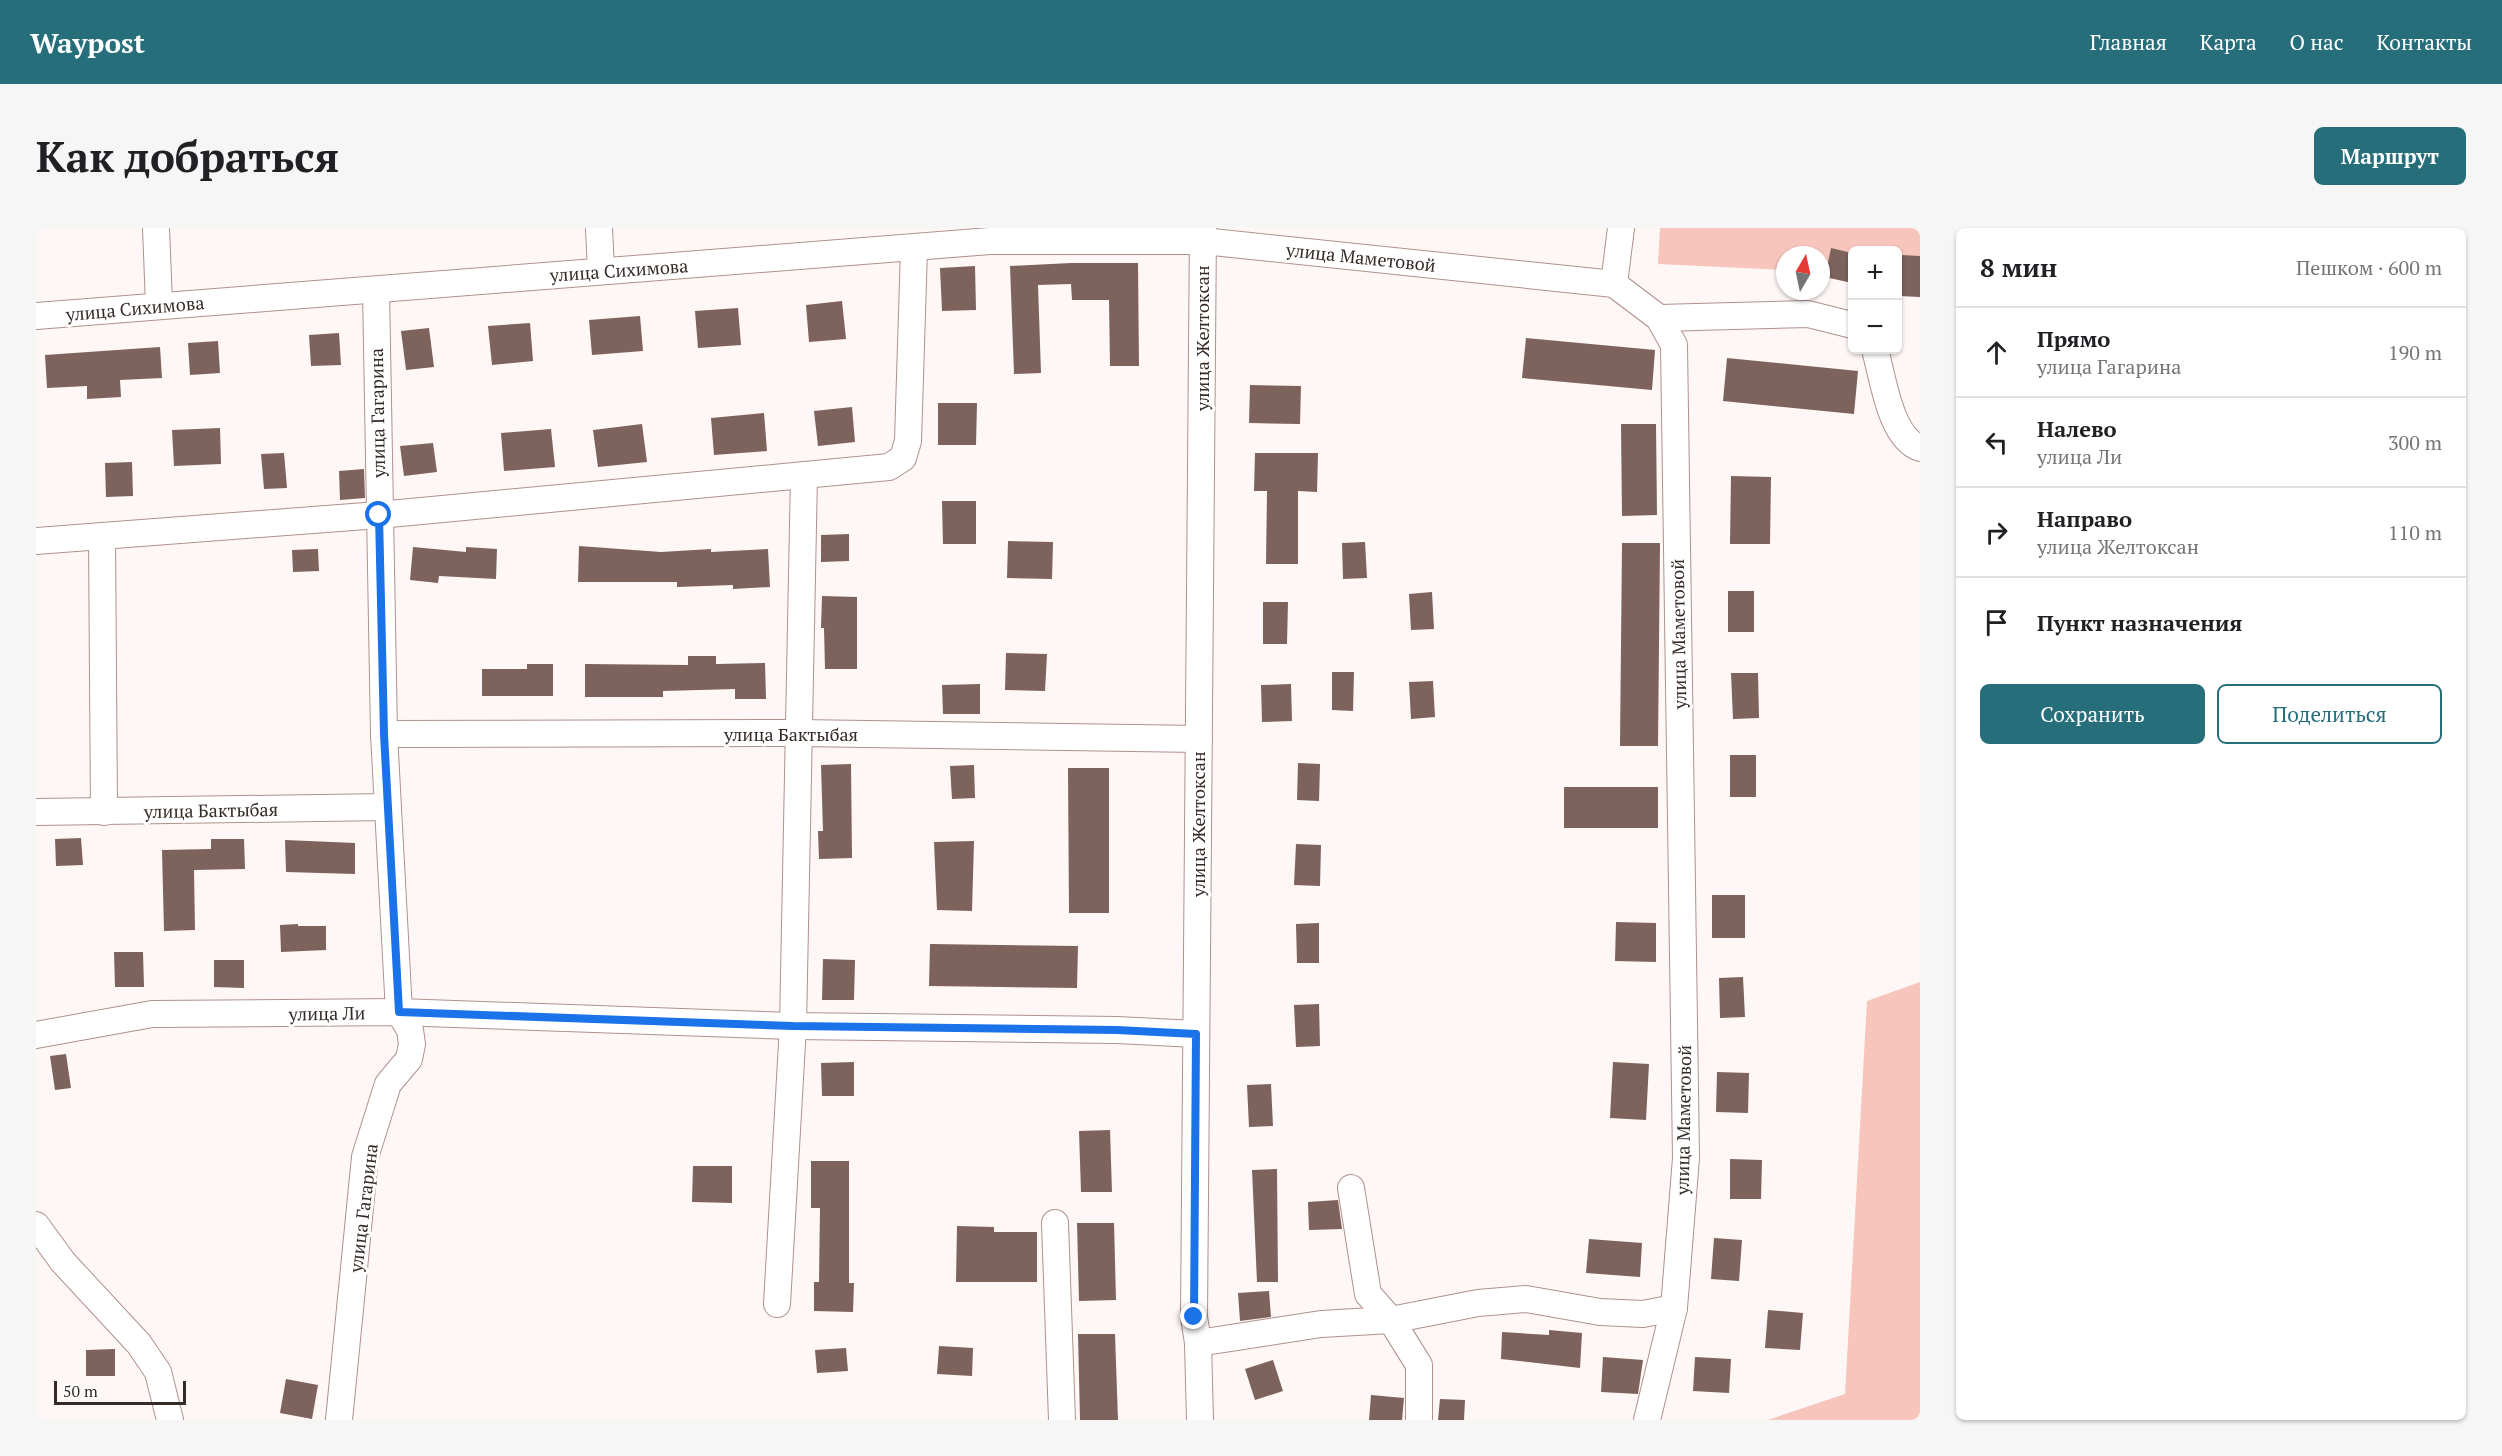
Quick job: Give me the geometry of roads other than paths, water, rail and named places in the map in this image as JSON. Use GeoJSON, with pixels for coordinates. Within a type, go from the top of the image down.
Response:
{"type":"FeatureCollection","features":[{"type":"Feature","properties":{"kind":"street"},"geometry":{"type":"LineString","coordinates":[[156,228],[159,304]]}},
{"type":"Feature","properties":{"kind":"street"},"geometry":{"type":"LineString","coordinates":[[599,228],[601,270]]}},
{"type":"Feature","properties":{"kind":"street"},"geometry":{"type":"LineString","coordinates":[[1614,284],[1621,228]]}},
{"type":"Feature","properties":{"kind":"street","name":"улица Сихимова"},"geometry":{"type":"LineString","coordinates":[[36,316],[159,304],[376,290],[601,270],[914,249],[985,235],[1203,234]]}},
{"type":"Feature","properties":{"kind":"street","name":"улица Маметовой"},"geometry":{"type":"LineString","coordinates":[[1203,234],[1614,284],[1659,318],[1674,345],[1686,1158],[1674,1308],[1647,1420]]}},
{"type":"Feature","properties":{"kind":"street","name":"улица Желтоксан"},"geometry":{"type":"LineString","coordinates":[[1200,1420],[1198,1343],[1194,1317],[1203,234]]}},
{"type":"Feature","properties":{"kind":"street"},"geometry":{"type":"LineString","coordinates":[[36,541],[379,515],[889,467],[903,458],[908,441],[914,249]]}},
{"type":"Feature","properties":{"kind":"street","name":"улица Гагарина"},"geometry":{"type":"LineString","coordinates":[[339,1420],[365,1157],[388,1084],[409,1059],[412,1044],[410,1030],[399,1012],[387,807],[376,290]]}},
{"type":"Feature","properties":{"kind":"street"},"geometry":{"type":"LineString","coordinates":[[1659,318],[1808,314],[1848,324]]}},
{"type":"Feature","properties":{"kind":"street"},"geometry":{"type":"LineString","coordinates":[[1876,354],[1895,424],[1905,440],[1920,448]]}},
{"type":"Feature","properties":{"kind":"street"},"geometry":{"type":"LineString","coordinates":[[777,1304],[793,1026],[804,475]]}},
{"type":"Feature","properties":{"kind":"street"},"geometry":{"type":"LineString","coordinates":[[102,536],[104,812]]}},
{"type":"Feature","properties":{"kind":"street","name":"улица Бактыбая"},"geometry":{"type":"LineString","coordinates":[[384,734],[799,733],[1199,739]]}},
{"type":"Feature","properties":{"kind":"street","name":"улица Бактыбая"},"geometry":{"type":"LineString","coordinates":[[36,812],[387,807]]}},
{"type":"Feature","properties":{"kind":"street","name":"улица Ли"},"geometry":{"type":"LineString","coordinates":[[36,1035],[152,1014],[399,1012],[793,1026],[1117,1030],[1196,1034]]}},
{"type":"Feature","properties":{"kind":"street"},"geometry":{"type":"LineString","coordinates":[[1352,1188],[1368,1294],[1391,1320],[1419,1365],[1419,1420]]}},
{"type":"Feature","properties":{"kind":"street"},"geometry":{"type":"LineString","coordinates":[[1055,1223],[1062,1420]]}},
{"type":"Feature","properties":{"kind":"street"},"geometry":{"type":"LineString","coordinates":[[36,1225],[63,1262],[140,1344],[158,1372],[170,1420]]}},
{"type":"Feature","properties":{"kind":"street"},"geometry":{"type":"LineString","coordinates":[[1198,1343],[1321,1324],[1391,1320],[1478,1303],[1526,1299],[1600,1312],[1643,1314],[1674,1308]]}}]}
